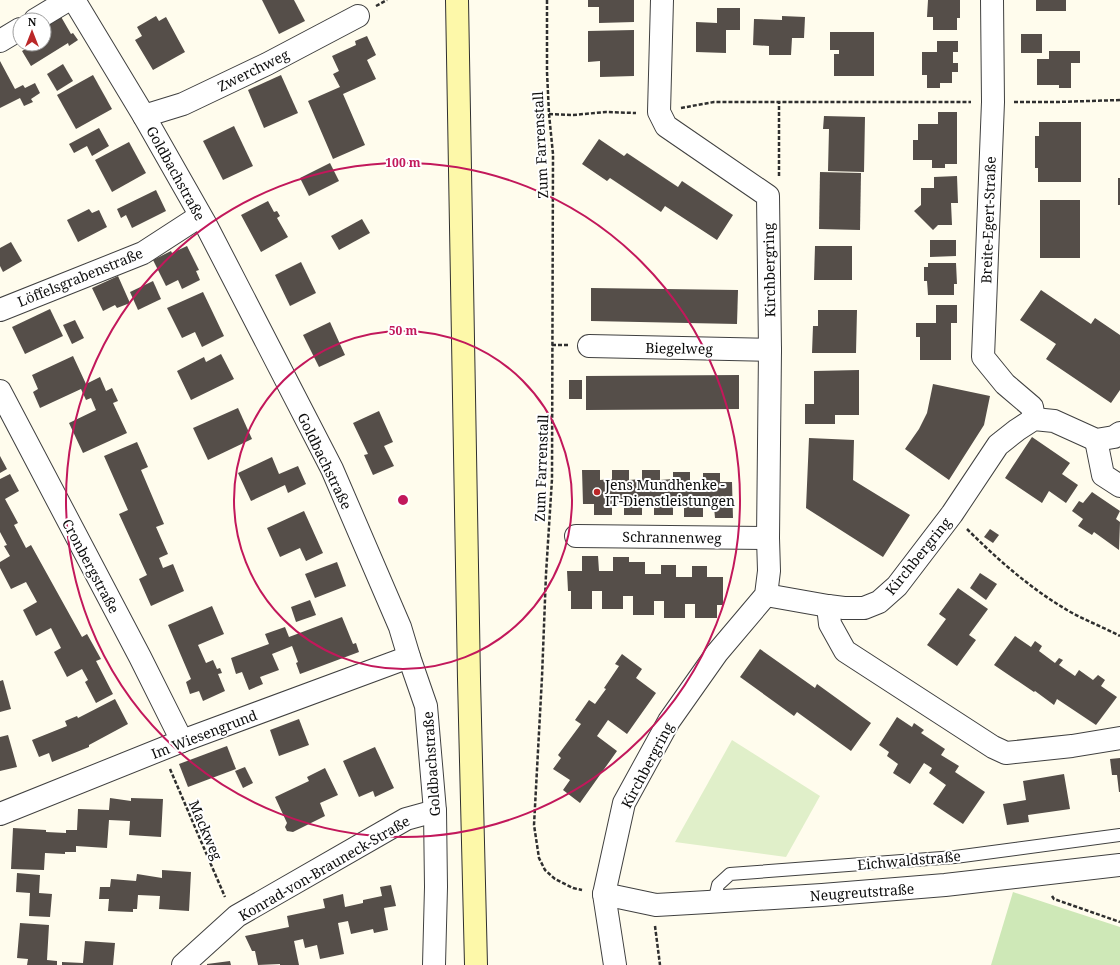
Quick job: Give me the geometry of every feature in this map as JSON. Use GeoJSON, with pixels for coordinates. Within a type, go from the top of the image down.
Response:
{"type":"FeatureCollection","features":[{"type":"Feature","properties":{"kind":"main road"},"geometry":{"type":"LineString","coordinates":[[457,0],[469,672],[476,965]]}},
{"type":"Feature","properties":{"kind":"street"},"geometry":{"type":"LineString","coordinates":[[48,12],[68,0]]}},
{"type":"Feature","properties":{"kind":"street","name":"Goldbachstraße"},"geometry":{"type":"LineString","coordinates":[[74,0],[144,116],[200,216],[332,469],[400,627],[426,706],[435,811],[436,887],[434,965]]}},
{"type":"Feature","properties":{"kind":"street"},"geometry":{"type":"LineString","coordinates":[[662,0],[659,112],[666,126],[768,196]]}},
{"type":"Feature","properties":{"kind":"street","name":"Breite-Egert-Straße"},"geometry":{"type":"LineString","coordinates":[[992,0],[993,102],[984,358],[1005,384],[1032,407],[1034,419]]}},
{"type":"Feature","properties":{"kind":"street","name":"Zwerchweg"},"geometry":{"type":"LineString","coordinates":[[144,116],[183,104],[260,68],[358,16]]}},
{"type":"Feature","properties":{"kind":"street"},"geometry":{"type":"LineString","coordinates":[[0,41],[12,34]]}},
{"type":"Feature","properties":{"kind":"street","name":"Kirchbergring"},"geometry":{"type":"LineString","coordinates":[[615,965],[604,894],[624,803],[669,721],[718,653],[766,595],[769,571],[770,350],[768,196]]}},
{"type":"Feature","properties":{"kind":"street","name":"Löffelsgrabenstraße"},"geometry":{"type":"LineString","coordinates":[[0,310],[142,253],[200,216]]}},
{"type":"Feature","properties":{"kind":"street","name":"Biegelweg"},"geometry":{"type":"LineString","coordinates":[[589,346],[770,350]]}},
{"type":"Feature","properties":{"kind":"street","name":"Cronbergstraße"},"geometry":{"type":"LineString","coordinates":[[0,391],[140,657],[182,741]]}},
{"type":"Feature","properties":{"kind":"street"},"geometry":{"type":"LineString","coordinates":[[1034,419],[1054,421],[1096,440],[1114,437],[1120,433]]}},
{"type":"Feature","properties":{"kind":"street","name":"Kirchbergring"},"geometry":{"type":"LineString","coordinates":[[766,595],[828,606],[864,608],[879,602],[897,586],[952,514],[998,444],[1034,419]]}},
{"type":"Feature","properties":{"kind":"street"},"geometry":{"type":"LineString","coordinates":[[1096,440],[1103,475],[1120,486]]}},
{"type":"Feature","properties":{"kind":"street","name":"Schrannenweg"},"geometry":{"type":"LineString","coordinates":[[576,536],[768,538]]}},
{"type":"Feature","properties":{"kind":"street"},"geometry":{"type":"LineString","coordinates":[[828,606],[830,624],[845,651],[994,747],[1006,753],[1072,746],[1120,738]]}},
{"type":"Feature","properties":{"kind":"street","name":"Im Wiesengrund"},"geometry":{"type":"LineString","coordinates":[[0,814],[182,741],[409,657]]}},
{"type":"Feature","properties":{"kind":"street","name":"Konrad-von-Brauneck-Straße"},"geometry":{"type":"LineString","coordinates":[[183,965],[237,916],[406,819],[435,811]]}},
{"type":"Feature","properties":{"kind":"street","name":"Neugreutstraße"},"geometry":{"type":"LineString","coordinates":[[604,894],[652,904],[714,902],[930,886],[1120,865]]}},
{"type":"Feature","properties":{"kind":"lane","name":"Eichwaldstraße"},"geometry":{"type":"LineString","coordinates":[[714,902],[718,885],[730,874],[955,857],[1120,835]]}},
{"type":"Feature","properties":{"kind":"path","name":"Zum Farrenstall"},"geometry":{"type":"LineString","coordinates":[[548,0],[547,72],[553,154],[552,479],[534,825],[539,858],[545,870],[555,879],[573,888],[604,894]]}},
{"type":"Feature","properties":{"kind":"path"},"geometry":{"type":"LineString","coordinates":[[549,114],[573,115],[606,112],[659,112],[714,102],[1057,102],[1120,100]]}},
{"type":"Feature","properties":{"kind":"path"},"geometry":{"type":"LineString","coordinates":[[768,196],[780,175],[779,102]]}},
{"type":"Feature","properties":{"kind":"path"},"geometry":{"type":"LineString","coordinates":[[952,514],[986,548],[1022,580],[1068,611],[1120,636]]}},
{"type":"Feature","properties":{"kind":"path","name":"Mackweg"},"geometry":{"type":"LineString","coordinates":[[161,750],[222,892],[237,916]]}},
{"type":"Feature","properties":{"kind":"path"},"geometry":{"type":"LineString","coordinates":[[1039,875],[1054,899],[1120,922]]}},
{"type":"Feature","properties":{"kind":"path"},"geometry":{"type":"LineString","coordinates":[[652,904],[660,965]]}},
{"type":"Feature","properties":{"kind":"green space"},"geometry":{"type":"Polygon","coordinates":[[[732,740],[820,796],[786,857],[675,842],[732,740]]]}},
{"type":"Feature","properties":{"kind":"green space"},"geometry":{"type":"Polygon","coordinates":[[[1013,892],[1120,927],[1120,965],[991,965],[1013,892]]]}},
{"type":"Feature","properties":{"kind":"building"},"geometry":{"type":"Polygon","coordinates":[[[262,0],[294,0],[305,21],[279,34],[262,0]]]}},
{"type":"Feature","properties":{"kind":"building"},"geometry":{"type":"Polygon","coordinates":[[[588,0],[634,0],[634,22],[599,23],[599,7],[588,7],[588,0]]]}},
{"type":"Feature","properties":{"kind":"building"},"geometry":{"type":"Polygon","coordinates":[[[928,0],[960,0],[960,18],[957,18],[957,30],[933,30],[933,17],[927,17],[928,0]]]}},
{"type":"Feature","properties":{"kind":"building"},"geometry":{"type":"Polygon","coordinates":[[[1036,0],[1066,0],[1066,11],[1036,11],[1036,0]]]}},
{"type":"Feature","properties":{"kind":"building"},"geometry":{"type":"Polygon","coordinates":[[[717,8],[740,8],[740,30],[726,30],[726,53],[696,52],[696,22],[717,23],[717,8]]]}},
{"type":"Feature","properties":{"kind":"building"},"geometry":{"type":"Polygon","coordinates":[[[60,15],[71,34],[73,33],[78,40],[69,46],[68,43],[31,66],[23,52],[52,52],[52,20],[60,15]]]}},
{"type":"Feature","properties":{"kind":"building"},"geometry":{"type":"Polygon","coordinates":[[[156,16],[159,21],[166,17],[185,52],[153,70],[135,40],[142,36],[137,27],[156,16]]]}},
{"type":"Feature","properties":{"kind":"building"},"geometry":{"type":"Polygon","coordinates":[[[782,16],[805,17],[804,38],[792,38],[791,55],[769,55],[769,46],[753,45],[754,19],[782,20],[782,16]]]}},
{"type":"Feature","properties":{"kind":"building"},"geometry":{"type":"Polygon","coordinates":[[[634,30],[634,76],[600,77],[600,61],[588,62],[588,31],[634,30]]]}},
{"type":"Feature","properties":{"kind":"building"},"geometry":{"type":"Polygon","coordinates":[[[830,32],[874,32],[874,76],[834,76],[834,54],[839,54],[839,50],[830,50],[830,32]]]}},
{"type":"Feature","properties":{"kind":"building"},"geometry":{"type":"Polygon","coordinates":[[[1021,34],[1042,34],[1042,53],[1021,53],[1021,34]]]}},
{"type":"Feature","properties":{"kind":"building"},"geometry":{"type":"Polygon","coordinates":[[[367,36],[376,55],[367,60],[376,79],[343,94],[365,145],[333,159],[308,101],[340,87],[333,74],[339,71],[332,56],[356,45],[355,41],[367,36]]]}},
{"type":"Feature","properties":{"kind":"building"},"geometry":{"type":"Polygon","coordinates":[[[937,41],[958,41],[958,52],[953,52],[953,63],[958,63],[958,72],[952,72],[952,83],[940,83],[940,88],[927,88],[927,75],[922,75],[922,52],[937,52],[937,41]]]}},
{"type":"Feature","properties":{"kind":"building"},"geometry":{"type":"Polygon","coordinates":[[[1049,51],[1080,51],[1080,63],[1071,63],[1071,88],[1059,88],[1059,85],[1037,85],[1037,59],[1049,59],[1049,51]]]}},
{"type":"Feature","properties":{"kind":"building"},"geometry":{"type":"Polygon","coordinates":[[[0,61],[15,89],[23,85],[25,88],[35,83],[40,93],[31,99],[33,102],[24,106],[20,98],[0,108],[0,61]]]}},
{"type":"Feature","properties":{"kind":"building"},"geometry":{"type":"Polygon","coordinates":[[[63,64],[73,81],[57,91],[47,74],[63,64]]]}},
{"type":"Feature","properties":{"kind":"building"},"geometry":{"type":"Polygon","coordinates":[[[93,75],[112,109],[76,129],[57,95],[93,75]]]}},
{"type":"Feature","properties":{"kind":"building"},"geometry":{"type":"Polygon","coordinates":[[[281,75],[298,113],[264,128],[248,90],[281,75]]]}},
{"type":"Feature","properties":{"kind":"building"},"geometry":{"type":"Polygon","coordinates":[[[938,112],[957,112],[957,164],[945,164],[945,168],[932,168],[932,160],[913,160],[913,140],[918,140],[918,124],[938,124],[938,112]]]}},
{"type":"Feature","properties":{"kind":"building"},"geometry":{"type":"Polygon","coordinates":[[[824,116],[865,117],[864,172],[828,171],[829,129],[823,129],[824,116]]]}},
{"type":"Feature","properties":{"kind":"building"},"geometry":{"type":"Polygon","coordinates":[[[1039,122],[1081,122],[1081,182],[1038,182],[1038,168],[1035,168],[1035,136],[1039,136],[1039,122]]]}},
{"type":"Feature","properties":{"kind":"building"},"geometry":{"type":"Polygon","coordinates":[[[234,126],[253,166],[223,180],[203,141],[234,126]]]}},
{"type":"Feature","properties":{"kind":"building"},"geometry":{"type":"Polygon","coordinates":[[[99,128],[109,146],[92,156],[87,146],[74,153],[69,144],[99,128]]]}},
{"type":"Feature","properties":{"kind":"building"},"geometry":{"type":"Polygon","coordinates":[[[599,139],[624,156],[627,153],[678,187],[682,181],[733,215],[717,240],[665,206],[661,212],[610,178],[607,181],[582,164],[599,139]]]}},
{"type":"Feature","properties":{"kind":"building"},"geometry":{"type":"Polygon","coordinates":[[[129,142],[146,173],[112,192],[95,160],[129,142]]]}},
{"type":"Feature","properties":{"kind":"building"},"geometry":{"type":"Polygon","coordinates":[[[330,163],[339,181],[309,196],[300,178],[330,163]]]}},
{"type":"Feature","properties":{"kind":"building"},"geometry":{"type":"Polygon","coordinates":[[[820,172],[861,173],[860,230],[819,229],[820,172]]]}},
{"type":"Feature","properties":{"kind":"building"},"geometry":{"type":"Polygon","coordinates":[[[957,176],[958,203],[951,203],[952,225],[938,225],[933,230],[914,211],[921,205],[921,188],[934,188],[934,177],[957,176]]]}},
{"type":"Feature","properties":{"kind":"building"},"geometry":{"type":"Polygon","coordinates":[[[1118,178],[1120,178],[1120,205],[1118,205],[1118,178]]]}},
{"type":"Feature","properties":{"kind":"building"},"geometry":{"type":"Polygon","coordinates":[[[156,190],[166,211],[132,228],[126,215],[121,218],[117,209],[156,190]]]}},
{"type":"Feature","properties":{"kind":"building"},"geometry":{"type":"Polygon","coordinates":[[[1040,200],[1080,200],[1080,258],[1040,258],[1040,200]]]}},
{"type":"Feature","properties":{"kind":"building"},"geometry":{"type":"Polygon","coordinates":[[[268,201],[274,212],[277,211],[280,216],[277,218],[288,237],[261,252],[241,215],[268,201]]]}},
{"type":"Feature","properties":{"kind":"building"},"geometry":{"type":"Polygon","coordinates":[[[89,209],[92,213],[99,210],[107,227],[78,242],[67,220],[89,209]]]}},
{"type":"Feature","properties":{"kind":"building"},"geometry":{"type":"Polygon","coordinates":[[[362,219],[370,233],[339,250],[331,236],[362,219]]]}},
{"type":"Feature","properties":{"kind":"building"},"geometry":{"type":"Polygon","coordinates":[[[930,240],[956,240],[956,256],[930,257],[930,240]]]}},
{"type":"Feature","properties":{"kind":"building"},"geometry":{"type":"Polygon","coordinates":[[[11,242],[22,261],[3,272],[0,266],[0,248],[11,242]]]}},
{"type":"Feature","properties":{"kind":"building"},"geometry":{"type":"Polygon","coordinates":[[[187,246],[199,270],[196,271],[200,280],[182,289],[178,280],[166,286],[153,260],[171,251],[172,253],[187,246]]]}},
{"type":"Feature","properties":{"kind":"building"},"geometry":{"type":"Polygon","coordinates":[[[815,246],[852,246],[852,280],[814,280],[815,246]]]}},
{"type":"Feature","properties":{"kind":"building"},"geometry":{"type":"Polygon","coordinates":[[[301,262],[316,293],[290,306],[275,275],[301,262]]]}},
{"type":"Feature","properties":{"kind":"building"},"geometry":{"type":"Polygon","coordinates":[[[928,263],[956,263],[957,284],[954,284],[954,295],[928,295],[927,281],[924,281],[924,267],[928,267],[928,263]]]}},
{"type":"Feature","properties":{"kind":"building"},"geometry":{"type":"Polygon","coordinates":[[[118,276],[130,303],[117,308],[115,305],[103,311],[92,288],[118,276]]]}},
{"type":"Feature","properties":{"kind":"building"},"geometry":{"type":"Polygon","coordinates":[[[153,281],[161,299],[138,310],[130,292],[153,281]]]}},
{"type":"Feature","properties":{"kind":"building"},"geometry":{"type":"Polygon","coordinates":[[[591,288],[738,290],[737,324],[591,321],[591,288]]]}},
{"type":"Feature","properties":{"kind":"building"},"geometry":{"type":"Polygon","coordinates":[[[1041,290],[1091,324],[1095,318],[1120,335],[1120,390],[1111,403],[1046,359],[1056,344],[1020,320],[1041,290]]]}},
{"type":"Feature","properties":{"kind":"building"},"geometry":{"type":"Polygon","coordinates":[[[203,292],[224,336],[202,347],[195,332],[182,338],[167,308],[203,292]]]}},
{"type":"Feature","properties":{"kind":"building"},"geometry":{"type":"Polygon","coordinates":[[[936,305],[957,305],[957,323],[951,323],[951,360],[920,360],[920,337],[916,337],[916,323],[936,323],[936,305]]]}},
{"type":"Feature","properties":{"kind":"building"},"geometry":{"type":"Polygon","coordinates":[[[50,309],[63,336],[25,354],[12,327],[50,309]]]}},
{"type":"Feature","properties":{"kind":"building"},"geometry":{"type":"Polygon","coordinates":[[[818,310],[857,310],[856,353],[812,353],[813,326],[818,326],[818,310]]]}},
{"type":"Feature","properties":{"kind":"building"},"geometry":{"type":"Polygon","coordinates":[[[75,320],[84,338],[72,344],[63,325],[75,320]]]}},
{"type":"Feature","properties":{"kind":"building"},"geometry":{"type":"Polygon","coordinates":[[[330,322],[345,355],[319,367],[303,335],[330,322]]]}},
{"type":"Feature","properties":{"kind":"building"},"geometry":{"type":"Polygon","coordinates":[[[221,354],[234,379],[191,400],[177,371],[204,357],[206,362],[221,354]]]}},
{"type":"Feature","properties":{"kind":"building"},"geometry":{"type":"Polygon","coordinates":[[[73,356],[86,384],[100,377],[106,391],[112,388],[118,401],[113,403],[127,433],[83,453],[69,423],[96,410],[91,398],[86,400],[81,389],[40,408],[33,392],[38,389],[32,375],[73,356]]]}},
{"type":"Feature","properties":{"kind":"building"},"geometry":{"type":"Polygon","coordinates":[[[859,370],[859,415],[835,415],[835,424],[805,424],[805,404],[814,404],[814,371],[859,370]]]}},
{"type":"Feature","properties":{"kind":"building"},"geometry":{"type":"Polygon","coordinates":[[[739,375],[739,409],[586,410],[586,376],[739,375]]]}},
{"type":"Feature","properties":{"kind":"building"},"geometry":{"type":"Polygon","coordinates":[[[569,380],[582,380],[582,399],[569,399],[569,380]]]}},
{"type":"Feature","properties":{"kind":"building"},"geometry":{"type":"Polygon","coordinates":[[[933,384],[990,396],[984,425],[949,480],[905,449],[919,429],[927,413],[933,384]]]}},
{"type":"Feature","properties":{"kind":"building"},"geometry":{"type":"Polygon","coordinates":[[[238,408],[252,439],[208,460],[193,428],[238,408]]]}},
{"type":"Feature","properties":{"kind":"building"},"geometry":{"type":"Polygon","coordinates":[[[379,411],[393,442],[384,446],[394,466],[373,475],[364,455],[368,454],[353,423],[379,411]]]}},
{"type":"Feature","properties":{"kind":"building"},"geometry":{"type":"Polygon","coordinates":[[[1032,437],[1070,463],[1062,474],[1078,485],[1066,503],[1049,491],[1042,503],[1005,478],[1032,437]]]}},
{"type":"Feature","properties":{"kind":"building"},"geometry":{"type":"Polygon","coordinates":[[[809,438],[854,440],[853,480],[910,515],[883,557],[806,508],[809,438]]]}},
{"type":"Feature","properties":{"kind":"building"},"geometry":{"type":"Polygon","coordinates":[[[137,442],[148,467],[141,470],[164,524],[156,527],[168,554],[159,558],[163,568],[173,564],[184,591],[151,606],[139,579],[147,575],[119,514],[128,510],[104,456],[137,442]]]}},
{"type":"Feature","properties":{"kind":"building"},"geometry":{"type":"Polygon","coordinates":[[[0,456],[7,469],[0,473],[0,456]]]}},
{"type":"Feature","properties":{"kind":"building"},"geometry":{"type":"Polygon","coordinates":[[[272,457],[279,474],[298,466],[306,484],[288,493],[285,485],[251,501],[238,473],[272,457]]]}},
{"type":"Feature","properties":{"kind":"building"},"geometry":{"type":"Polygon","coordinates":[[[582,470],[600,470],[600,480],[612,479],[612,470],[629,470],[629,480],[642,479],[642,470],[660,470],[660,480],[673,479],[673,472],[690,472],[690,482],[703,481],[703,473],[720,473],[720,482],[732,482],[733,518],[715,518],[714,507],[703,507],[703,517],[684,517],[684,506],[673,506],[673,515],[654,515],[654,504],[642,504],[642,515],[624,515],[624,504],[612,504],[612,515],[594,515],[594,504],[583,504],[582,470]]]}},
{"type":"Feature","properties":{"kind":"building"},"geometry":{"type":"Polygon","coordinates":[[[10,474],[19,491],[5,499],[18,523],[14,525],[26,548],[31,545],[82,637],[87,634],[101,659],[96,661],[113,694],[96,703],[85,682],[88,680],[82,669],[67,677],[54,652],[61,648],[51,628],[36,636],[23,610],[37,602],[26,582],[11,589],[0,568],[0,562],[10,556],[4,546],[7,545],[0,532],[0,479],[10,474]]]}},
{"type":"Feature","properties":{"kind":"building"},"geometry":{"type":"Polygon","coordinates":[[[1092,492],[1120,511],[1116,519],[1120,522],[1119,550],[1094,532],[1092,535],[1078,526],[1083,519],[1072,511],[1079,501],[1083,503],[1092,492]]]}},
{"type":"Feature","properties":{"kind":"building"},"geometry":{"type":"Polygon","coordinates":[[[304,511],[323,553],[306,561],[300,548],[280,557],[267,528],[304,511]]]}},
{"type":"Feature","properties":{"kind":"building"},"geometry":{"type":"Polygon","coordinates":[[[990,529],[999,535],[993,543],[984,537],[990,529]]]}},
{"type":"Feature","properties":{"kind":"building"},"geometry":{"type":"Polygon","coordinates":[[[582,556],[598,556],[599,571],[613,571],[613,557],[629,557],[629,562],[645,562],[645,574],[661,574],[661,565],[676,565],[676,577],[692,577],[692,566],[707,566],[707,577],[723,577],[723,605],[717,605],[717,618],[695,618],[695,604],[685,604],[685,618],[664,618],[664,601],[654,601],[654,615],[633,615],[633,596],[623,596],[623,609],[602,609],[602,591],[592,591],[592,609],[571,609],[571,591],[568,591],[567,571],[582,571],[582,556]]]}},
{"type":"Feature","properties":{"kind":"building"},"geometry":{"type":"Polygon","coordinates":[[[337,562],[346,586],[315,598],[305,574],[337,562]]]}},
{"type":"Feature","properties":{"kind":"building"},"geometry":{"type":"Polygon","coordinates":[[[980,573],[997,584],[986,600],[970,588],[980,573]]]}},
{"type":"Feature","properties":{"kind":"building"},"geometry":{"type":"Polygon","coordinates":[[[958,588],[988,609],[969,635],[976,640],[957,666],[927,645],[946,619],[939,614],[958,588]]]}},
{"type":"Feature","properties":{"kind":"building"},"geometry":{"type":"Polygon","coordinates":[[[310,600],[316,615],[296,622],[291,607],[310,600]]]}},
{"type":"Feature","properties":{"kind":"building"},"geometry":{"type":"Polygon","coordinates":[[[212,606],[224,634],[198,645],[206,663],[213,660],[217,669],[220,668],[222,673],[218,674],[225,691],[203,701],[199,691],[190,694],[186,682],[191,679],[168,625],[212,606]]]}},
{"type":"Feature","properties":{"kind":"building"},"geometry":{"type":"Polygon","coordinates":[[[342,617],[353,644],[356,643],[359,652],[300,674],[296,663],[298,662],[292,646],[272,654],[279,670],[260,677],[263,684],[249,690],[242,672],[236,674],[231,658],[269,644],[265,634],[285,627],[289,637],[342,617]]]}},
{"type":"Feature","properties":{"kind":"building"},"geometry":{"type":"Polygon","coordinates":[[[1015,636],[1031,647],[1035,641],[1042,646],[1039,651],[1055,663],[1059,658],[1063,660],[1059,665],[1075,676],[1079,670],[1093,680],[1098,675],[1105,680],[1101,686],[1117,697],[1096,725],[1057,699],[1054,705],[994,665],[1015,636]]]}},
{"type":"Feature","properties":{"kind":"building"},"geometry":{"type":"Polygon","coordinates":[[[760,649],[815,688],[817,684],[871,723],[851,751],[797,712],[794,716],[740,677],[760,649]]]}},
{"type":"Feature","properties":{"kind":"building"},"geometry":{"type":"Polygon","coordinates":[[[622,654],[642,669],[636,678],[656,693],[627,734],[608,720],[597,736],[617,751],[580,803],[563,790],[570,780],[553,769],[561,758],[558,755],[581,724],[575,720],[589,700],[595,704],[606,689],[604,688],[619,666],[615,664],[622,654]]]}},
{"type":"Feature","properties":{"kind":"building"},"geometry":{"type":"Polygon","coordinates":[[[3,680],[11,709],[0,712],[0,681],[3,680]]]}},
{"type":"Feature","properties":{"kind":"building"},"geometry":{"type":"Polygon","coordinates":[[[115,699],[128,724],[89,745],[89,747],[52,762],[49,753],[39,757],[32,740],[67,726],[65,721],[77,716],[78,718],[115,699]]]}},
{"type":"Feature","properties":{"kind":"building"},"geometry":{"type":"Polygon","coordinates":[[[897,717],[912,727],[914,723],[924,730],[921,733],[945,749],[941,755],[959,766],[955,772],[985,792],[963,824],[933,804],[946,785],[929,773],[932,768],[924,763],[910,784],[893,773],[898,764],[887,756],[889,752],[879,745],[897,717]]]}},
{"type":"Feature","properties":{"kind":"building"},"geometry":{"type":"Polygon","coordinates":[[[299,719],[309,745],[279,756],[270,730],[299,719]]]}},
{"type":"Feature","properties":{"kind":"building"},"geometry":{"type":"Polygon","coordinates":[[[8,735],[17,767],[0,771],[0,737],[8,735]]]}},
{"type":"Feature","properties":{"kind":"building"},"geometry":{"type":"Polygon","coordinates":[[[227,746],[236,769],[188,787],[179,764],[227,746]]]}},
{"type":"Feature","properties":{"kind":"building"},"geometry":{"type":"Polygon","coordinates":[[[375,747],[394,788],[375,797],[373,791],[359,797],[343,761],[375,747]]]}},
{"type":"Feature","properties":{"kind":"building"},"geometry":{"type":"Polygon","coordinates":[[[1120,758],[1119,792],[1117,775],[1112,775],[1110,759],[1120,758]]]}},
{"type":"Feature","properties":{"kind":"building"},"geometry":{"type":"Polygon","coordinates":[[[245,767],[253,783],[243,788],[235,771],[245,767]]]}},
{"type":"Feature","properties":{"kind":"building"},"geometry":{"type":"Polygon","coordinates":[[[325,768],[338,795],[320,803],[325,816],[293,832],[287,831],[285,827],[287,823],[275,797],[309,781],[307,777],[325,768]]]}},
{"type":"Feature","properties":{"kind":"building"},"geometry":{"type":"Polygon","coordinates":[[[1064,774],[1070,809],[1028,815],[1029,822],[1007,825],[1003,804],[1026,800],[1023,781],[1064,774]]]}},
{"type":"Feature","properties":{"kind":"building"},"geometry":{"type":"Polygon","coordinates":[[[110,798],[131,801],[131,798],[163,799],[161,837],[129,835],[130,821],[109,820],[107,848],[76,846],[76,852],[65,852],[65,854],[45,853],[44,870],[11,869],[13,828],[66,833],[66,830],[77,830],[78,809],[109,810],[110,798]]]}},
{"type":"Feature","properties":{"kind":"building"},"geometry":{"type":"Polygon","coordinates":[[[162,870],[191,872],[189,911],[159,909],[160,896],[138,895],[137,909],[133,909],[133,912],[108,911],[109,899],[99,899],[100,887],[110,887],[111,879],[136,881],[137,874],[162,878],[162,870]]]}},
{"type":"Feature","properties":{"kind":"building"},"geometry":{"type":"Polygon","coordinates":[[[17,873],[40,875],[39,893],[52,894],[50,917],[29,916],[30,893],[16,892],[17,873]]]}},
{"type":"Feature","properties":{"kind":"building"},"geometry":{"type":"Polygon","coordinates":[[[391,885],[396,906],[384,908],[388,930],[374,933],[373,929],[351,934],[348,921],[338,923],[344,954],[320,959],[317,945],[305,948],[303,939],[294,941],[299,965],[258,965],[255,951],[252,951],[245,936],[289,927],[287,916],[325,908],[323,899],[343,894],[345,907],[363,903],[363,900],[382,896],[380,887],[391,885]]]}},
{"type":"Feature","properties":{"kind":"building"},"geometry":{"type":"Polygon","coordinates":[[[20,923],[49,925],[47,960],[57,961],[57,965],[27,965],[28,959],[17,958],[20,923]]]}},
{"type":"Feature","properties":{"kind":"building"},"geometry":{"type":"Polygon","coordinates":[[[85,941],[115,943],[113,965],[62,965],[62,962],[83,963],[85,941]]]}},
{"type":"Feature","properties":{"kind":"building"},"geometry":{"type":"Polygon","coordinates":[[[230,961],[231,965],[207,965],[207,964],[230,961]]]}},
{"type":"Feature","properties":{"kind":"place","name":"Jens Mundhenke - IT-Dienstleistungen"},"geometry":{"type":"Point","coordinates":[597,492]}}]}
